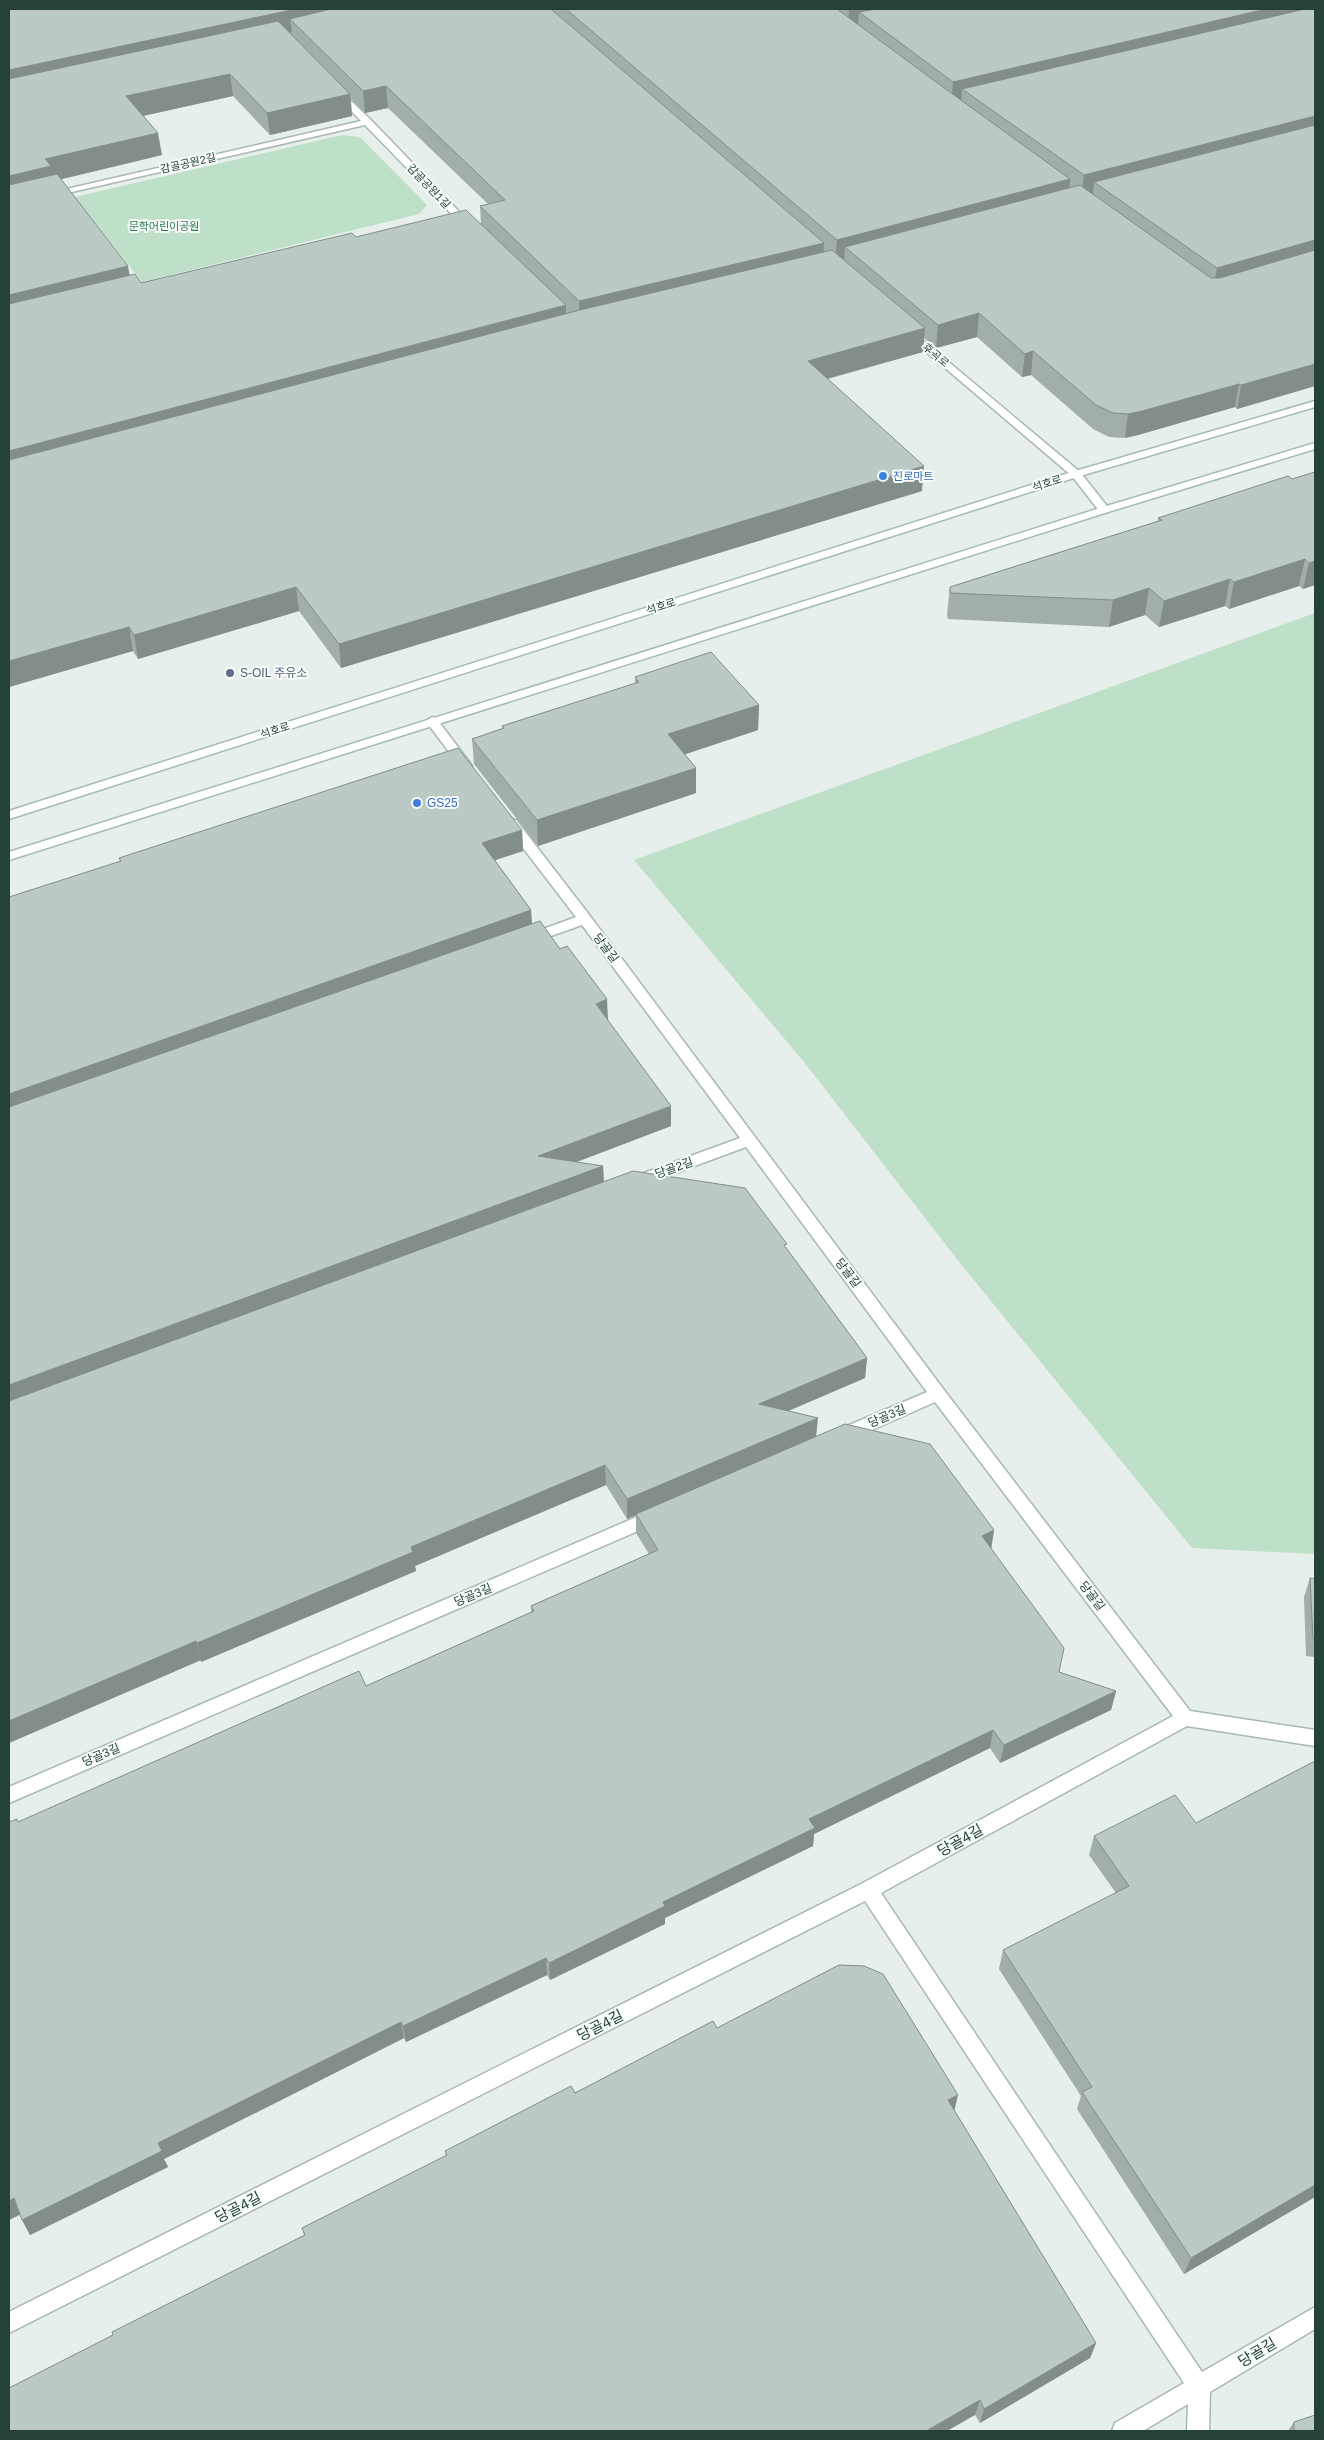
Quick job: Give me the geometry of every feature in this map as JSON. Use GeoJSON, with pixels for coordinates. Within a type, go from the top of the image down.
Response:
{"type":"FeatureCollection","features":[{"type":"Feature","properties":{"kind":"street","name":"감골공원1길"},"geometry":{"type":"LineString","coordinates":[[333,87],[368,122],[452,216],[478,235]]}},
{"type":"Feature","properties":{"kind":"street","name":"감골공원2길"},"geometry":{"type":"LineString","coordinates":[[38,197],[368,122]]}},
{"type":"Feature","properties":{"kind":"street","name":"후곡로"},"geometry":{"type":"LineString","coordinates":[[901,326],[1076,474],[1104,510]]}},
{"type":"Feature","properties":{"kind":"street","name":"석호로"},"geometry":{"type":"LineString","coordinates":[[9,815],[1076,474],[1315,404]]}},
{"type":"Feature","properties":{"kind":"street"},"geometry":{"type":"LineString","coordinates":[[9,856],[1104,510],[1315,446]]}},
{"type":"Feature","properties":{"kind":"street"},"geometry":{"type":"LineString","coordinates":[[432,721],[475,777]]}},
{"type":"Feature","properties":{"kind":"street","name":"당골길"},"geometry":{"type":"LineString","coordinates":[[499,808],[938,1394],[1185,1718]]}},
{"type":"Feature","properties":{"kind":"street"},"geometry":{"type":"LineString","coordinates":[[520,942],[584,919]]}},
{"type":"Feature","properties":{"kind":"street","name":"당골2길"},"geometry":{"type":"LineString","coordinates":[[627,1185],[749,1140]]}},
{"type":"Feature","properties":{"kind":"street","name":"당골3길"},"geometry":{"type":"LineString","coordinates":[[829,1441],[938,1394]]}},
{"type":"Feature","properties":{"kind":"street","name":"당골3길"},"geometry":{"type":"LineString","coordinates":[[9,1795],[674,1508]]}},
{"type":"Feature","properties":{"kind":"street"},"geometry":{"type":"LineString","coordinates":[[1185,1718],[1315,1738]]}},
{"type":"Feature","properties":{"kind":"street","name":"당골4길"},"geometry":{"type":"LineString","coordinates":[[9,2323],[868,1890],[1185,1718]]}},
{"type":"Feature","properties":{"kind":"street"},"geometry":{"type":"LineString","coordinates":[[868,1890],[1199,2387],[1198,2431]]}},
{"type":"Feature","properties":{"kind":"street","name":"당골길"},"geometry":{"type":"LineString","coordinates":[[1123,2431],[1315,2317]]}},
{"type":"Feature","properties":{"kind":"green space","name":"문학어린이공원"},"geometry":{"type":"Polygon","coordinates":[[[342,135],[360,137],[427,205],[419,214],[142,282],[75,197],[342,135]]]}},
{"type":"Feature","properties":{"kind":"green space"},"geometry":{"type":"Polygon","coordinates":[[[1315,613],[1315,1554],[1192,1548],[960,1263],[804,1062],[634,860],[1315,613]]]}},
{"type":"Feature","properties":{"kind":"building"},"geometry":{"type":"Polygon","coordinates":[[[9,9],[296,9],[9,70],[9,9]]]}},
{"type":"Feature","properties":{"kind":"building"},"geometry":{"type":"Polygon","coordinates":[[[331,9],[551,9],[824,243],[579,301],[480,206],[505,200],[386,86],[363,91],[290,19],[331,9]]]}},
{"type":"Feature","properties":{"kind":"building"},"geometry":{"type":"Polygon","coordinates":[[[566,9],[837,9],[1070,179],[837,240],[566,9]]]}},
{"type":"Feature","properties":{"kind":"building"},"geometry":{"type":"Polygon","coordinates":[[[876,9],[1266,9],[953,82],[859,12],[876,9]]]}},
{"type":"Feature","properties":{"kind":"building"},"geometry":{"type":"Polygon","coordinates":[[[1305,9],[1315,9],[1315,116],[1084,175],[962,89],[1305,9]]]}},
{"type":"Feature","properties":{"kind":"building"},"geometry":{"type":"Polygon","coordinates":[[[278,21],[350,94],[267,113],[230,74],[126,96],[158,133],[45,159],[51,166],[9,176],[9,79],[278,21]]]}},
{"type":"Feature","properties":{"kind":"building"},"geometry":{"type":"Polygon","coordinates":[[[1315,125],[1315,240],[1217,268],[1094,182],[1315,125]]]}},
{"type":"Feature","properties":{"kind":"building"},"geometry":{"type":"Polygon","coordinates":[[[57,174],[128,266],[9,295],[9,185],[57,174]]]}},
{"type":"Feature","properties":{"kind":"building"},"geometry":{"type":"Polygon","coordinates":[[[1080,185],[1211,278],[1220,278],[1315,250],[1315,364],[1142,411],[1128,414],[1113,413],[1096,405],[1033,351],[1025,354],[979,313],[938,325],[845,247],[1080,185]]]}},
{"type":"Feature","properties":{"kind":"building"},"geometry":{"type":"Polygon","coordinates":[[[466,210],[566,305],[9,451],[9,304],[135,274],[141,283],[352,233],[356,237],[466,210]]]}},
{"type":"Feature","properties":{"kind":"building"},"geometry":{"type":"Polygon","coordinates":[[[832,250],[925,328],[808,361],[924,466],[339,644],[296,587],[134,635],[129,627],[9,661],[9,460],[580,310],[832,250]]]}},
{"type":"Feature","properties":{"kind":"building"},"geometry":{"type":"Polygon","coordinates":[[[1315,472],[1315,561],[1309,563],[1305,559],[1234,582],[1230,579],[1164,601],[1149,588],[1113,600],[950,593],[950,587],[1162,520],[1158,518],[1288,476],[1292,479],[1315,472]]]}},
{"type":"Feature","properties":{"kind":"building"},"geometry":{"type":"Polygon","coordinates":[[[711,652],[759,705],[668,734],[696,768],[537,820],[472,739],[504,728],[502,726],[639,682],[635,677],[711,652]]]}},
{"type":"Feature","properties":{"kind":"building"},"geometry":{"type":"Polygon","coordinates":[[[458,748],[522,830],[482,843],[531,910],[9,1094],[9,897],[121,861],[119,858],[458,748]]]}},
{"type":"Feature","properties":{"kind":"building"},"geometry":{"type":"Polygon","coordinates":[[[540,921],[560,949],[567,946],[607,999],[596,1004],[671,1106],[538,1156],[603,1166],[9,1385],[9,1107],[540,921]]]}},
{"type":"Feature","properties":{"kind":"building"},"geometry":{"type":"Polygon","coordinates":[[[633,1171],[745,1188],[787,1244],[784,1245],[867,1358],[759,1404],[818,1418],[627,1499],[605,1465],[411,1547],[413,1552],[197,1643],[196,1641],[9,1721],[9,1401],[633,1171]]]}},
{"type":"Feature","properties":{"kind":"building"},"geometry":{"type":"Polygon","coordinates":[[[845,1424],[930,1444],[994,1530],[982,1536],[1064,1648],[1059,1672],[1116,1691],[1004,1745],[993,1730],[809,1819],[815,1828],[663,1902],[665,1906],[549,1963],[546,1958],[403,2026],[401,2022],[158,2143],[162,2151],[22,2220],[14,2198],[9,2201],[9,1822],[17,1819],[18,1822],[359,1671],[366,1686],[534,1611],[531,1606],[658,1550],[636,1514],[845,1424]]]}},
{"type":"Feature","properties":{"kind":"building"},"geometry":{"type":"Polygon","coordinates":[[[1310,1578],[1315,1579],[1315,1638],[1313,1638],[1310,1578]]]}},
{"type":"Feature","properties":{"kind":"building"},"geometry":{"type":"Polygon","coordinates":[[[1315,1761],[1315,2185],[1191,2258],[1082,2092],[1092,2087],[1003,1950],[1129,1886],[1094,1836],[1175,1795],[1196,1823],[1315,1761]]]}},
{"type":"Feature","properties":{"kind":"building"},"geometry":{"type":"Polygon","coordinates":[[[839,1965],[864,1966],[883,1974],[958,2095],[948,2100],[1096,2343],[984,2409],[980,2400],[926,2431],[9,2431],[9,2388],[113,2335],[112,2332],[305,2235],[302,2228],[447,2155],[445,2151],[571,2086],[575,2093],[713,2021],[717,2028],[839,1965]]]}},
{"type":"Feature","properties":{"kind":"building"},"geometry":{"type":"Polygon","coordinates":[[[1315,2415],[1315,2431],[1294,2431],[1294,2422],[1315,2415]]]}},
{"type":"Feature","properties":{"kind":"place","name":"진로마트"},"geometry":{"type":"Point","coordinates":[883,476]}},
{"type":"Feature","properties":{"kind":"place","name":"S-OIL 주유소"},"geometry":{"type":"Point","coordinates":[230,673]}},
{"type":"Feature","properties":{"kind":"place","name":"GS25"},"geometry":{"type":"Point","coordinates":[417,803]}}]}
